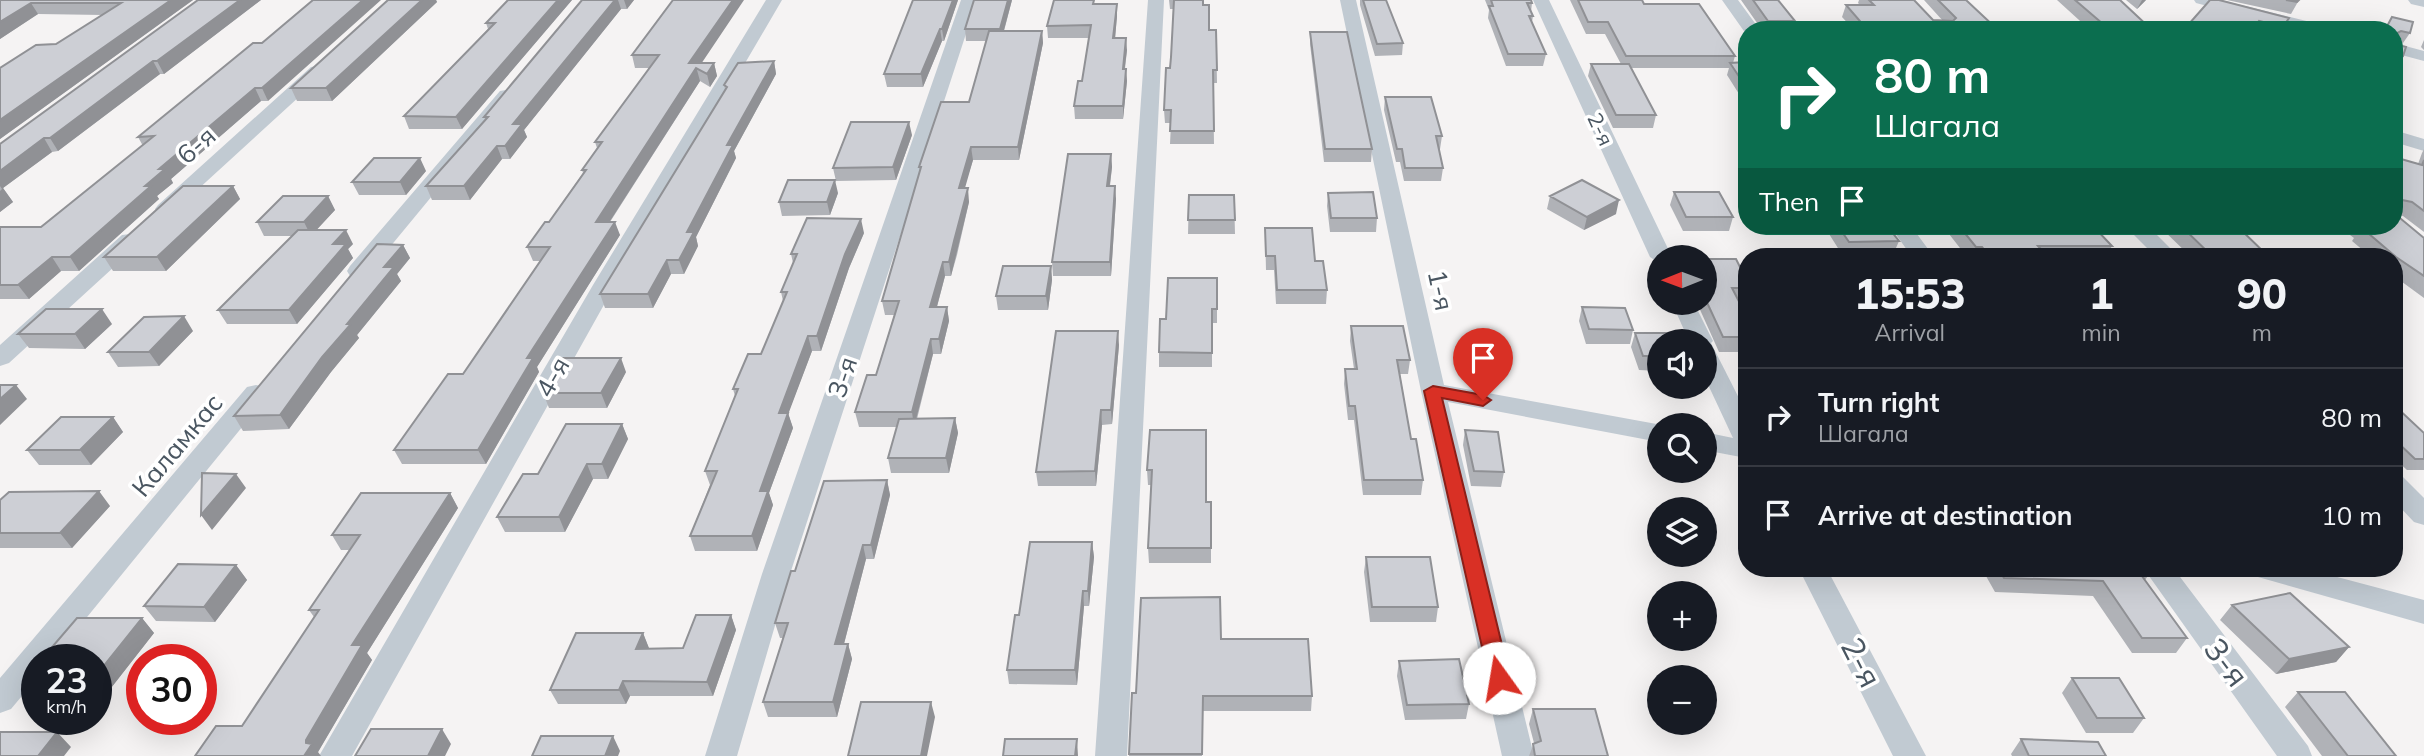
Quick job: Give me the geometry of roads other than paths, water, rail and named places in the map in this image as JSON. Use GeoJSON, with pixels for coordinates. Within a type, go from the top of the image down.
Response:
{"type":"FeatureCollection","features":[{"type":"Feature","properties":{"kind":"street","name":"4-я"},"geometry":{"type":"LineString","coordinates":[[335,756],[604,285],[774,0]]}},
{"type":"Feature","properties":{"kind":"street","name":"3-я"},"geometry":{"type":"LineString","coordinates":[[720,756],[776,574],[969,0]]}},
{"type":"Feature","properties":{"kind":"street"},"geometry":{"type":"LineString","coordinates":[[1111,756],[1156,0]]}},
{"type":"Feature","properties":{"kind":"street","name":"1-я"},"geometry":{"type":"LineString","coordinates":[[1348,0],[1433,391],[1518,756]]}},
{"type":"Feature","properties":{"kind":"street","name":"2-я"},"geometry":{"type":"LineString","coordinates":[[1541,0],[1655,245]]}},
{"type":"Feature","properties":{"kind":"street"},"geometry":{"type":"LineString","coordinates":[[1730,0],[1745,21]]}},
{"type":"Feature","properties":{"kind":"street"},"geometry":{"type":"LineString","coordinates":[[2202,0],[2285,21]]}},
{"type":"Feature","properties":{"kind":"street"},"geometry":{"type":"LineString","coordinates":[[2418,0],[2424,1]]}},
{"type":"Feature","properties":{"kind":"street"},"geometry":{"type":"LineString","coordinates":[[2403,50],[2424,56]]}},
{"type":"Feature","properties":{"kind":"street","name":"6-я"},"geometry":{"type":"LineString","coordinates":[[0,358],[334,55]]}},
{"type":"Feature","properties":{"kind":"street"},"geometry":{"type":"LineString","coordinates":[[345,286],[523,74]]}},
{"type":"Feature","properties":{"kind":"street"},"geometry":{"type":"LineString","coordinates":[[2403,139],[2424,145]]}},
{"type":"Feature","properties":{"kind":"street"},"geometry":{"type":"LineString","coordinates":[[2145,235],[2159,248]]}},
{"type":"Feature","properties":{"kind":"street","name":"Каламкас"},"geometry":{"type":"LineString","coordinates":[[0,700],[275,371]]}},
{"type":"Feature","properties":{"kind":"street"},"geometry":{"type":"LineString","coordinates":[[1717,377],[1738,421]]}},
{"type":"Feature","properties":{"kind":"street"},"geometry":{"type":"LineString","coordinates":[[1433,391],[1647,431]]}},
{"type":"Feature","properties":{"kind":"street"},"geometry":{"type":"LineString","coordinates":[[1717,443],[1738,447]]}},
{"type":"Feature","properties":{"kind":"street"},"geometry":{"type":"LineString","coordinates":[[2403,493],[2424,515]]}},
{"type":"Feature","properties":{"kind":"street","name":"2-я"},"geometry":{"type":"LineString","coordinates":[[1817,577],[1910,756]]}},
{"type":"Feature","properties":{"kind":"street","name":"3-я"},"geometry":{"type":"LineString","coordinates":[[2164,577],[2296,756]]}},
{"type":"Feature","properties":{"kind":"street"},"geometry":{"type":"LineString","coordinates":[[2297,577],[2424,612]]}}]}
